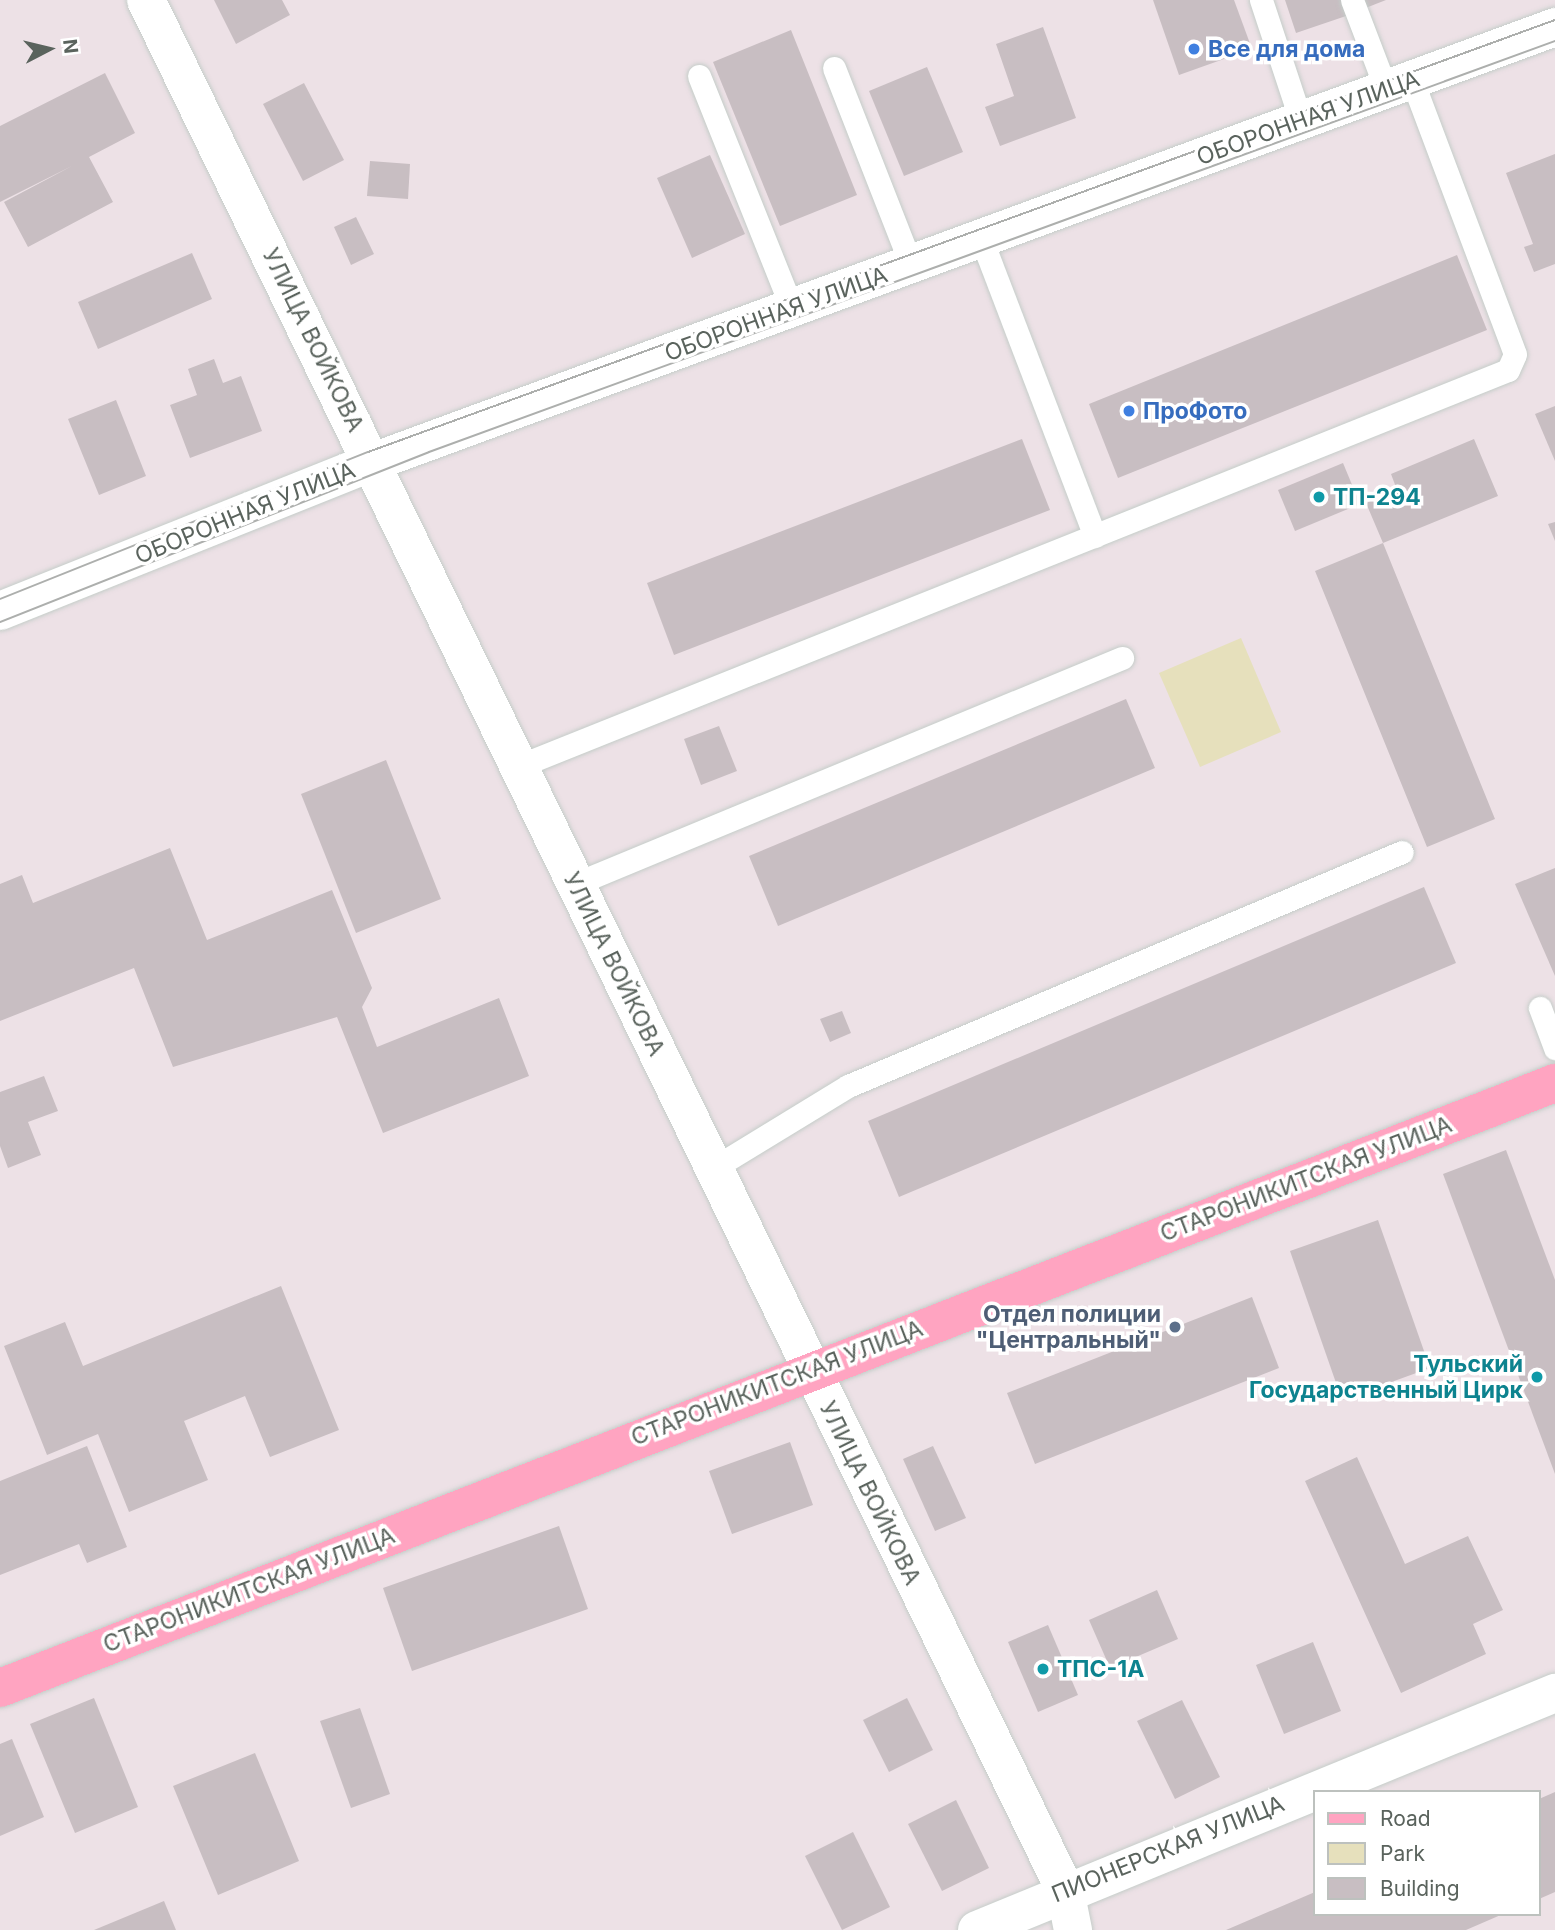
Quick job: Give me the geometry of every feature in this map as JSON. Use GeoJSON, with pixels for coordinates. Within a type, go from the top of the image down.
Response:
{"type":"FeatureCollection","features":[{"type":"Feature","properties":{"kind":"main road","name":"СТАРОНИКИТСКАЯ УЛИЦА"},"geometry":{"type":"LineString","coordinates":[[0,1688],[810,1370],[1555,1083]]}},
{"type":"Feature","properties":{"kind":"street","name":"УЛИЦА ВОЙКОВА"},"geometry":{"type":"LineString","coordinates":[[146,0],[373,462],[712,1168],[1065,1890],[1073,1930]]}},
{"type":"Feature","properties":{"kind":"street","name":"ОБОРОННАЯ УЛИЦА"},"geometry":{"type":"LineString","coordinates":[[0,611],[373,462],[1555,27]]}},
{"type":"Feature","properties":{"kind":"street","name":"ПИОНЕРСКАЯ УЛИЦА"},"geometry":{"type":"LineString","coordinates":[[976,1930],[1065,1890],[1555,1693]]}},
{"type":"Feature","properties":{"kind":"lane"},"geometry":{"type":"LineString","coordinates":[[1261,0],[1301,121]]}},
{"type":"Feature","properties":{"kind":"lane"},"geometry":{"type":"LineString","coordinates":[[519,766],[1095,536],[1513,365],[1515,354],[1399,85],[1352,0]]}},
{"type":"Feature","properties":{"kind":"lane"},"geometry":{"type":"LineString","coordinates":[[834,68],[911,264]]}},
{"type":"Feature","properties":{"kind":"lane"},"geometry":{"type":"LineString","coordinates":[[699,76],[792,308]]}},
{"type":"Feature","properties":{"kind":"lane"},"geometry":{"type":"LineString","coordinates":[[981,238],[1095,536]]}},
{"type":"Feature","properties":{"kind":"lane"},"geometry":{"type":"LineString","coordinates":[[575,884],[1122,658]]}},
{"type":"Feature","properties":{"kind":"lane"},"geometry":{"type":"LineString","coordinates":[[712,1168],[848,1086],[1402,852]]}},
{"type":"Feature","properties":{"kind":"lane"},"geometry":{"type":"LineString","coordinates":[[1540,1008],[1555,1048]]}},
{"type":"Feature","properties":{"kind":"green space"},"geometry":{"type":"Polygon","coordinates":[[[1241,638],[1281,732],[1200,767],[1159,673],[1241,638]]]}},
{"type":"Feature","properties":{"kind":"building"},"geometry":{"type":"Polygon","coordinates":[[[214,0],[282,0],[290,15],[236,44],[214,0]]]}},
{"type":"Feature","properties":{"kind":"building"},"geometry":{"type":"Polygon","coordinates":[[[1153,0],[1234,0],[1252,49],[1179,75],[1153,0]]]}},
{"type":"Feature","properties":{"kind":"building"},"geometry":{"type":"Polygon","coordinates":[[[1285,0],[1341,0],[1346,16],[1296,33],[1285,0]]]}},
{"type":"Feature","properties":{"kind":"building"},"geometry":{"type":"Polygon","coordinates":[[[1360,0],[1386,0],[1363,9],[1360,0]]]}},
{"type":"Feature","properties":{"kind":"building"},"geometry":{"type":"Polygon","coordinates":[[[1043,27],[1076,118],[1000,146],[985,107],[1014,96],[996,44],[1043,27]]]}},
{"type":"Feature","properties":{"kind":"building"},"geometry":{"type":"Polygon","coordinates":[[[791,30],[857,195],[780,226],[713,62],[791,30]]]}},
{"type":"Feature","properties":{"kind":"building"},"geometry":{"type":"Polygon","coordinates":[[[927,67],[963,152],[904,176],[869,91],[927,67]]]}},
{"type":"Feature","properties":{"kind":"building"},"geometry":{"type":"Polygon","coordinates":[[[105,73],[135,133],[89,157],[113,202],[28,247],[4,202],[72,166],[0,202],[0,126],[105,73]]]}},
{"type":"Feature","properties":{"kind":"building"},"geometry":{"type":"Polygon","coordinates":[[[304,83],[344,160],[303,181],[263,104],[304,83]]]}},
{"type":"Feature","properties":{"kind":"building"},"geometry":{"type":"Polygon","coordinates":[[[1555,154],[1555,264],[1534,272],[1524,247],[1533,244],[1506,173],[1555,154]]]}},
{"type":"Feature","properties":{"kind":"building"},"geometry":{"type":"Polygon","coordinates":[[[710,155],[745,234],[692,258],[657,178],[710,155]]]}},
{"type":"Feature","properties":{"kind":"building"},"geometry":{"type":"Polygon","coordinates":[[[370,161],[410,164],[408,199],[367,196],[370,161]]]}},
{"type":"Feature","properties":{"kind":"building"},"geometry":{"type":"Polygon","coordinates":[[[356,217],[374,254],[351,265],[334,227],[356,217]]]}},
{"type":"Feature","properties":{"kind":"building"},"geometry":{"type":"Polygon","coordinates":[[[192,253],[212,299],[98,349],[78,302],[192,253]]]}},
{"type":"Feature","properties":{"kind":"building"},"geometry":{"type":"Polygon","coordinates":[[[1457,255],[1487,330],[1118,478],[1089,404],[1457,255]]]}},
{"type":"Feature","properties":{"kind":"building"},"geometry":{"type":"Polygon","coordinates":[[[214,359],[223,383],[241,376],[262,431],[190,458],[170,405],[197,395],[188,369],[214,359]]]}},
{"type":"Feature","properties":{"kind":"building"},"geometry":{"type":"Polygon","coordinates":[[[116,400],[146,476],[99,495],[68,419],[116,400]]]}},
{"type":"Feature","properties":{"kind":"building"},"geometry":{"type":"Polygon","coordinates":[[[1555,406],[1555,461],[1535,414],[1555,406]]]}},
{"type":"Feature","properties":{"kind":"building"},"geometry":{"type":"Polygon","coordinates":[[[1022,439],[1050,510],[674,655],[647,583],[1022,439]]]}},
{"type":"Feature","properties":{"kind":"building"},"geometry":{"type":"Polygon","coordinates":[[[1474,439],[1498,496],[1383,543],[1366,503],[1397,490],[1391,474],[1474,439]]]}},
{"type":"Feature","properties":{"kind":"building","name":"ТП-294"},"geometry":{"type":"Polygon","coordinates":[[[1343,463],[1360,504],[1295,531],[1278,490],[1343,463]]]}},
{"type":"Feature","properties":{"kind":"building"},"geometry":{"type":"Polygon","coordinates":[[[1555,522],[1555,541],[1548,524],[1555,522]]]}},
{"type":"Feature","properties":{"kind":"building"},"geometry":{"type":"Polygon","coordinates":[[[1383,543],[1495,819],[1427,847],[1315,571],[1383,543]]]}},
{"type":"Feature","properties":{"kind":"building"},"geometry":{"type":"Polygon","coordinates":[[[1126,699],[1155,768],[778,926],[749,856],[1126,699]]]}},
{"type":"Feature","properties":{"kind":"building"},"geometry":{"type":"Polygon","coordinates":[[[719,726],[737,771],[701,785],[684,739],[719,726]]]}},
{"type":"Feature","properties":{"kind":"building"},"geometry":{"type":"Polygon","coordinates":[[[386,760],[441,899],[356,933],[301,794],[386,760]]]}},
{"type":"Feature","properties":{"kind":"building"},"geometry":{"type":"Polygon","coordinates":[[[170,848],[207,940],[332,890],[372,988],[362,1007],[377,1047],[499,998],[529,1076],[383,1133],[337,1017],[173,1067],[134,968],[0,1021],[0,884],[22,875],[33,903],[170,848]]]}},
{"type":"Feature","properties":{"kind":"building"},"geometry":{"type":"Polygon","coordinates":[[[1555,868],[1555,976],[1515,884],[1555,868]]]}},
{"type":"Feature","properties":{"kind":"building"},"geometry":{"type":"Polygon","coordinates":[[[1424,887],[1456,963],[899,1197],[868,1121],[1424,887]]]}},
{"type":"Feature","properties":{"kind":"building"},"geometry":{"type":"Polygon","coordinates":[[[842,1011],[851,1033],[830,1042],[820,1019],[842,1011]]]}},
{"type":"Feature","properties":{"kind":"building"},"geometry":{"type":"Polygon","coordinates":[[[44,1076],[58,1111],[28,1122],[41,1155],[8,1168],[0,1146],[0,1092],[44,1076]]]}},
{"type":"Feature","properties":{"kind":"building","name":"Тульский Государственный Цирк"},"geometry":{"type":"Polygon","coordinates":[[[1506,1150],[1555,1280],[1555,1474],[1443,1174],[1506,1150]]]}},
{"type":"Feature","properties":{"kind":"building"},"geometry":{"type":"Polygon","coordinates":[[[1378,1220],[1430,1368],[1342,1400],[1290,1251],[1378,1220]]]}},
{"type":"Feature","properties":{"kind":"building"},"geometry":{"type":"Polygon","coordinates":[[[281,1286],[339,1430],[270,1457],[245,1396],[184,1421],[208,1480],[129,1512],[98,1434],[47,1455],[4,1346],[65,1322],[83,1366],[281,1286]]]}},
{"type":"Feature","properties":{"kind":"building"},"geometry":{"type":"Polygon","coordinates":[[[1252,1297],[1279,1368],[1035,1464],[1007,1393],[1252,1297]]]}},
{"type":"Feature","properties":{"kind":"building"},"geometry":{"type":"Polygon","coordinates":[[[790,1442],[813,1505],[732,1534],[709,1471],[790,1442]]]}},
{"type":"Feature","properties":{"kind":"building"},"geometry":{"type":"Polygon","coordinates":[[[87,1446],[127,1547],[87,1563],[79,1544],[0,1575],[0,1481],[87,1446]]]}},
{"type":"Feature","properties":{"kind":"building"},"geometry":{"type":"Polygon","coordinates":[[[933,1446],[966,1518],[935,1531],[903,1459],[933,1446]]]}},
{"type":"Feature","properties":{"kind":"building"},"geometry":{"type":"Polygon","coordinates":[[[1357,1457],[1405,1564],[1468,1536],[1503,1610],[1473,1624],[1486,1654],[1401,1693],[1305,1481],[1357,1457]]]}},
{"type":"Feature","properties":{"kind":"building"},"geometry":{"type":"Polygon","coordinates":[[[559,1526],[588,1609],[412,1671],[383,1588],[559,1526]]]}},
{"type":"Feature","properties":{"kind":"building"},"geometry":{"type":"Polygon","coordinates":[[[1157,1590],[1178,1639],[1110,1668],[1089,1620],[1157,1590]]]}},
{"type":"Feature","properties":{"kind":"building","name":"ТПС-1А"},"geometry":{"type":"Polygon","coordinates":[[[1048,1625],[1078,1695],[1038,1712],[1008,1642],[1048,1625]]]}},
{"type":"Feature","properties":{"kind":"building"},"geometry":{"type":"Polygon","coordinates":[[[1313,1642],[1341,1711],[1284,1734],[1256,1665],[1313,1642]]]}},
{"type":"Feature","properties":{"kind":"building"},"geometry":{"type":"Polygon","coordinates":[[[94,1698],[138,1807],[75,1833],[30,1724],[94,1698]]]}},
{"type":"Feature","properties":{"kind":"building"},"geometry":{"type":"Polygon","coordinates":[[[907,1698],[933,1750],[889,1772],[863,1720],[907,1698]]]}},
{"type":"Feature","properties":{"kind":"building"},"geometry":{"type":"Polygon","coordinates":[[[1182,1700],[1220,1777],[1175,1799],[1137,1721],[1182,1700]]]}},
{"type":"Feature","properties":{"kind":"building"},"geometry":{"type":"Polygon","coordinates":[[[360,1708],[390,1794],[351,1808],[320,1721],[360,1708]]]}},
{"type":"Feature","properties":{"kind":"building"},"geometry":{"type":"Polygon","coordinates":[[[12,1739],[44,1817],[0,1836],[0,1744],[12,1739]]]}},
{"type":"Feature","properties":{"kind":"building"},"geometry":{"type":"Polygon","coordinates":[[[255,1753],[299,1861],[218,1895],[173,1786],[255,1753]]]}},
{"type":"Feature","properties":{"kind":"building"},"geometry":{"type":"Polygon","coordinates":[[[1555,1792],[1555,1892],[1541,1898],[1541,1798],[1555,1792]]]}},
{"type":"Feature","properties":{"kind":"building"},"geometry":{"type":"Polygon","coordinates":[[[956,1800],[989,1868],[942,1891],[908,1824],[956,1800]]]}},
{"type":"Feature","properties":{"kind":"building"},"geometry":{"type":"Polygon","coordinates":[[[853,1832],[890,1907],[842,1930],[805,1856],[853,1832]]]}},
{"type":"Feature","properties":{"kind":"building"},"geometry":{"type":"Polygon","coordinates":[[[1314,1892],[1314,1916],[1498,1916],[1466,1930],[1226,1930],[1314,1892]]]}},
{"type":"Feature","properties":{"kind":"building"},"geometry":{"type":"Polygon","coordinates":[[[164,1901],[176,1930],[94,1930],[164,1901]]]}},
{"type":"Feature","properties":{"kind":"tram line"},"geometry":{"type":"LineString","coordinates":[[0,599],[368,452],[1555,20]]}},
{"type":"Feature","properties":{"kind":"tram line"},"geometry":{"type":"LineString","coordinates":[[0,622],[429,452],[1555,41]]}},
{"type":"Feature","properties":{"kind":"place","name":"Все для дома"},"geometry":{"type":"Point","coordinates":[1194,49]}},
{"type":"Feature","properties":{"kind":"place","name":"ПроФото"},"geometry":{"type":"Point","coordinates":[1129,411]}},
{"type":"Feature","properties":{"kind":"place","name":"ТП-294"},"geometry":{"type":"Point","coordinates":[1319,497]}},
{"type":"Feature","properties":{"kind":"place","name":"Отдел полиции \"Центральный\""},"geometry":{"type":"Point","coordinates":[1175,1327]}},
{"type":"Feature","properties":{"kind":"place","name":"Тульский Государственный Цирк"},"geometry":{"type":"Point","coordinates":[1537,1377]}},
{"type":"Feature","properties":{"kind":"place","name":"ТПС-1А"},"geometry":{"type":"Point","coordinates":[1043,1669]}}]}
